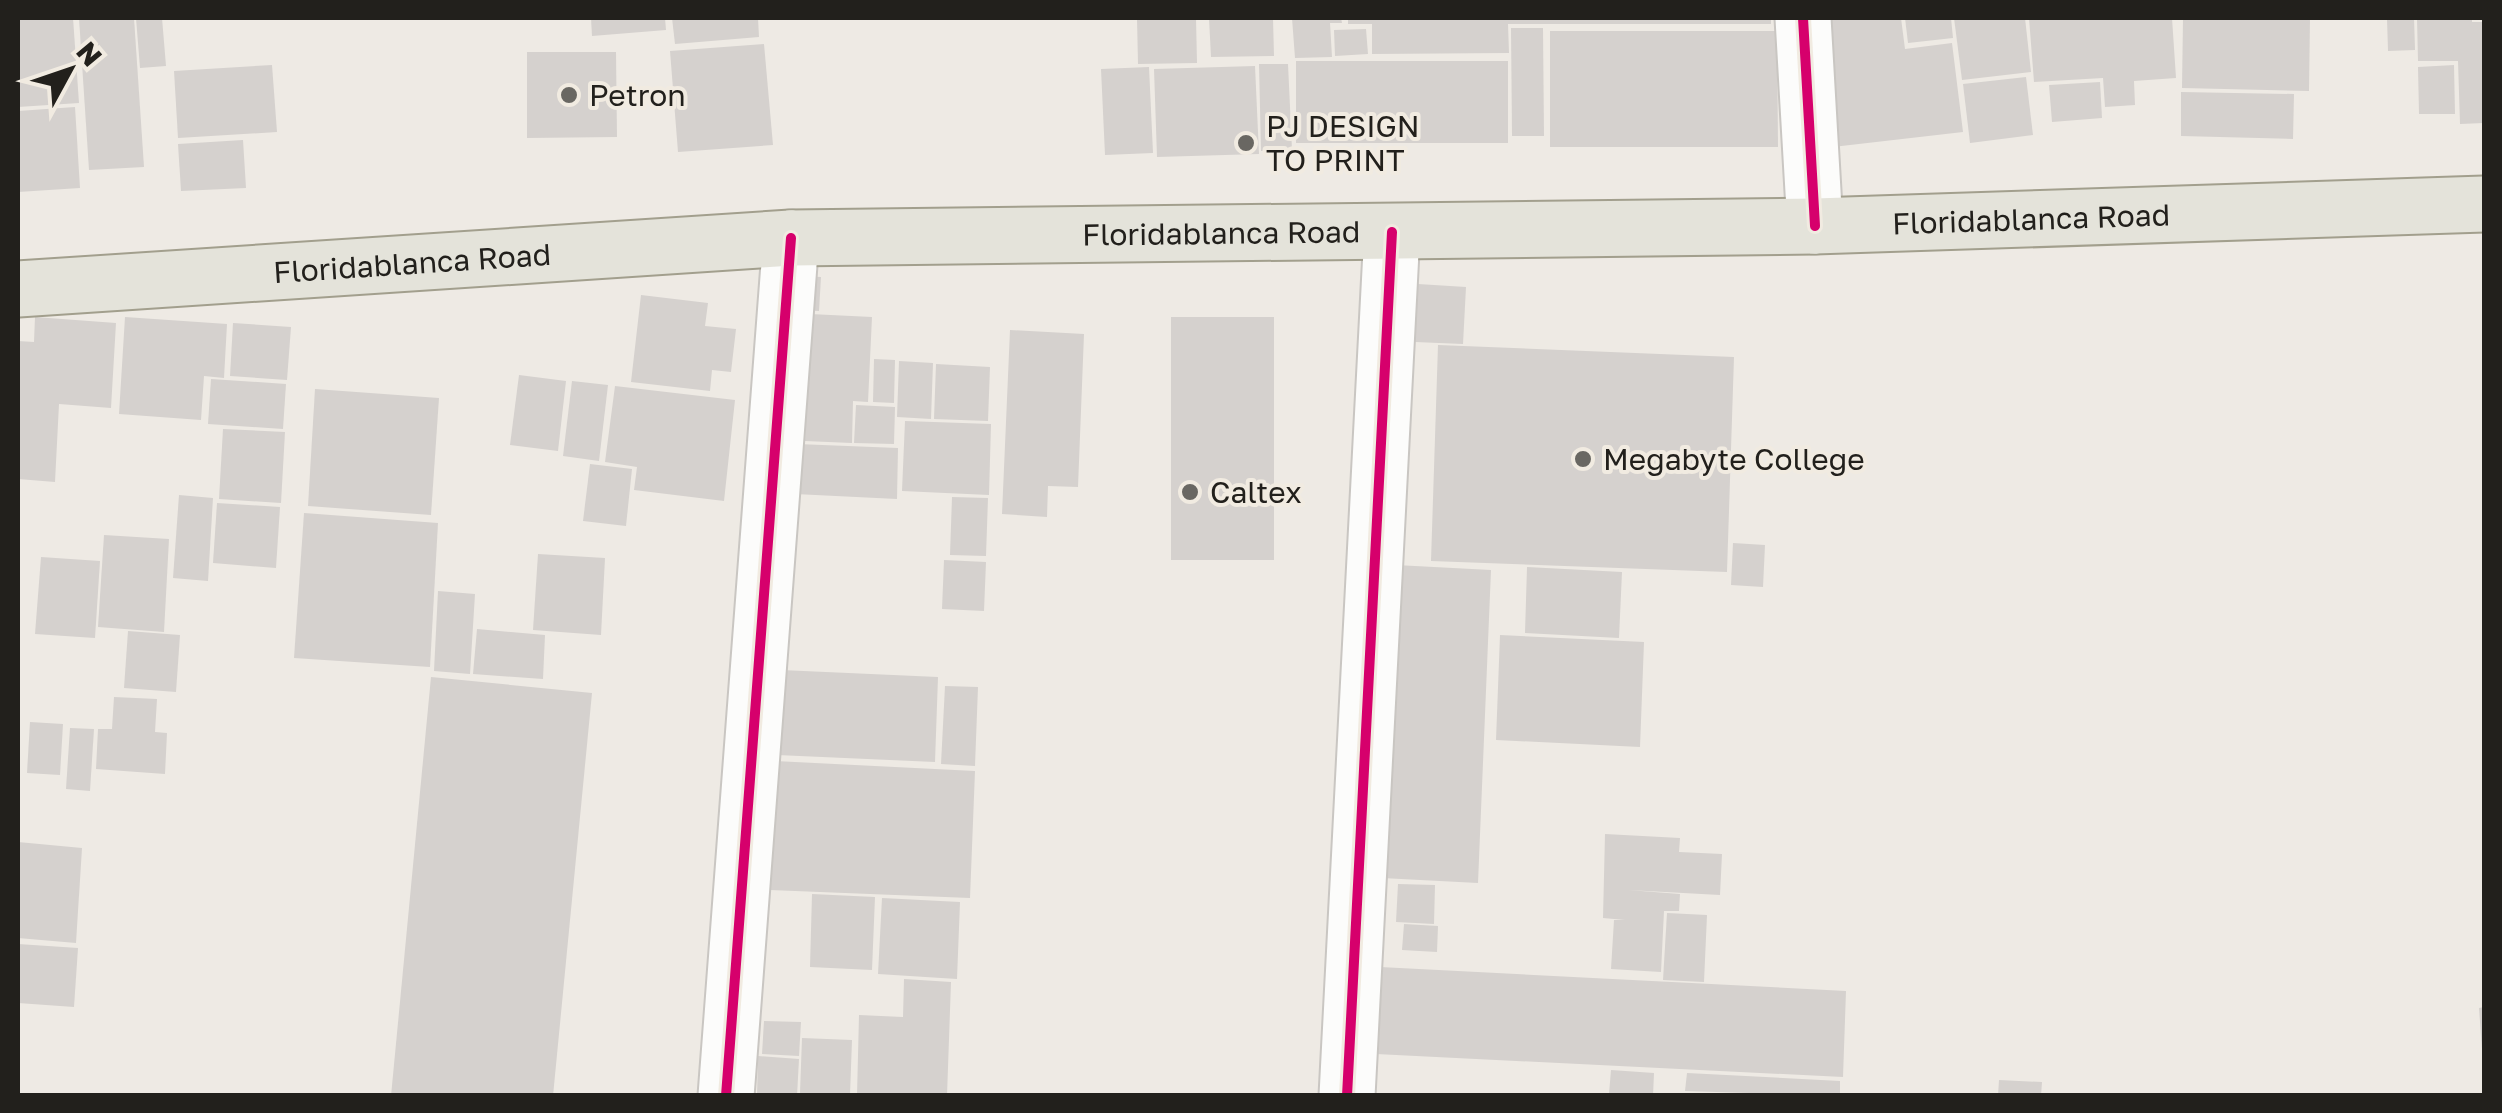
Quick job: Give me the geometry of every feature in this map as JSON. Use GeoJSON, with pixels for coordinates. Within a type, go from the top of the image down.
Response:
{"type":"FeatureCollection","features":[{"type":"Feature","properties":{"kind":"main road","name":"Floridablanca Road"},"geometry":{"type":"LineString","coordinates":[[18,290],[790,238],[1815,226],[2484,204]]}},
{"type":"Feature","properties":{"kind":"street"},"geometry":{"type":"LineString","coordinates":[[1803,18],[1815,226]]}},
{"type":"Feature","properties":{"kind":"street"},"geometry":{"type":"LineString","coordinates":[[1346,1096],[1392,232]]}},
{"type":"Feature","properties":{"kind":"street"},"geometry":{"type":"LineString","coordinates":[[726,1096],[790,238]]}},
{"type":"Feature","properties":{"kind":"building"},"geometry":{"type":"Polygon","coordinates":[[[18,18],[73,18],[79,103],[18,107],[18,18]]]}},
{"type":"Feature","properties":{"kind":"building"},"geometry":{"type":"Polygon","coordinates":[[[79,18],[134,18],[144,167],[89,170],[79,18]]]}},
{"type":"Feature","properties":{"kind":"building"},"geometry":{"type":"Polygon","coordinates":[[[136,18],[162,18],[166,66],[140,68],[136,18]]]}},
{"type":"Feature","properties":{"kind":"building"},"geometry":{"type":"Polygon","coordinates":[[[591,18],[665,18],[666,30],[592,36],[591,18]]]}},
{"type":"Feature","properties":{"kind":"building"},"geometry":{"type":"Polygon","coordinates":[[[672,18],[758,18],[759,37],[675,44],[672,18]]]}},
{"type":"Feature","properties":{"kind":"building"},"geometry":{"type":"Polygon","coordinates":[[[1137,18],[1196,18],[1197,63],[1138,64],[1137,18]]]}},
{"type":"Feature","properties":{"kind":"building"},"geometry":{"type":"Polygon","coordinates":[[[1209,18],[1273,18],[1274,56],[1211,57],[1209,18]]]}},
{"type":"Feature","properties":{"kind":"building"},"geometry":{"type":"Polygon","coordinates":[[[1292,18],[1341,18],[1342,23],[1330,23],[1332,57],[1295,58],[1292,18]]]}},
{"type":"Feature","properties":{"kind":"building"},"geometry":{"type":"Polygon","coordinates":[[[1348,18],[1771,18],[1771,24],[1508,24],[1509,53],[1372,54],[1372,24],[1348,24],[1348,18]]]}},
{"type":"Feature","properties":{"kind":"building"},"geometry":{"type":"Polygon","coordinates":[[[1808,18],[1901,18],[1905,49],[1952,43],[1963,132],[1824,148],[1808,18]]]}},
{"type":"Feature","properties":{"kind":"building"},"geometry":{"type":"Polygon","coordinates":[[[1905,18],[1951,18],[1953,38],[1908,43],[1905,18]]]}},
{"type":"Feature","properties":{"kind":"building"},"geometry":{"type":"Polygon","coordinates":[[[1954,18],[2025,18],[2031,72],[1962,80],[1954,18]]]}},
{"type":"Feature","properties":{"kind":"building"},"geometry":{"type":"Polygon","coordinates":[[[2029,18],[2172,18],[2176,78],[2134,81],[2135,105],[2105,107],[2103,78],[2034,82],[2029,18]]]}},
{"type":"Feature","properties":{"kind":"building"},"geometry":{"type":"Polygon","coordinates":[[[2183,18],[2310,18],[2309,91],[2182,88],[2183,18]]]}},
{"type":"Feature","properties":{"kind":"building"},"geometry":{"type":"Polygon","coordinates":[[[2387,18],[2414,18],[2415,50],[2388,51],[2387,18]]]}},
{"type":"Feature","properties":{"kind":"building"},"geometry":{"type":"Polygon","coordinates":[[[2417,18],[2472,18],[2472,22],[2484,22],[2484,123],[2460,124],[2458,61],[2418,61],[2417,18]]]}},
{"type":"Feature","properties":{"kind":"building"},"geometry":{"type":"Polygon","coordinates":[[[1511,28],[1543,28],[1544,136],[1512,136],[1511,28]]]}},
{"type":"Feature","properties":{"kind":"building"},"geometry":{"type":"Polygon","coordinates":[[[1366,29],[1368,54],[1335,56],[1334,30],[1366,29]]]}},
{"type":"Feature","properties":{"kind":"building"},"geometry":{"type":"Polygon","coordinates":[[[1550,31],[1777,31],[1778,147],[1550,147],[1550,31]]]}},
{"type":"Feature","properties":{"kind":"building"},"geometry":{"type":"Polygon","coordinates":[[[764,44],[773,145],[678,152],[670,51],[764,44]]]}},
{"type":"Feature","properties":{"kind":"building"},"geometry":{"type":"Polygon","coordinates":[[[527,52],[616,52],[617,137],[527,138],[527,52]]]}},
{"type":"Feature","properties":{"kind":"building"},"geometry":{"type":"Polygon","coordinates":[[[1296,61],[1508,61],[1508,143],[1296,143],[1296,61]]]}},
{"type":"Feature","properties":{"kind":"building"},"geometry":{"type":"Polygon","coordinates":[[[1259,64],[1288,64],[1292,150],[1261,151],[1259,64]]]}},
{"type":"Feature","properties":{"kind":"building"},"geometry":{"type":"Polygon","coordinates":[[[272,65],[277,132],[178,138],[174,71],[272,65]]]}},
{"type":"Feature","properties":{"kind":"building"},"geometry":{"type":"Polygon","coordinates":[[[2454,65],[2455,114],[2419,114],[2418,67],[2454,65]]]}},
{"type":"Feature","properties":{"kind":"building"},"geometry":{"type":"Polygon","coordinates":[[[1255,66],[1259,154],[1157,157],[1154,69],[1255,66]]]}},
{"type":"Feature","properties":{"kind":"building"},"geometry":{"type":"Polygon","coordinates":[[[1149,67],[1153,153],[1105,155],[1101,69],[1149,67]]]}},
{"type":"Feature","properties":{"kind":"building"},"geometry":{"type":"Polygon","coordinates":[[[2026,77],[2033,135],[1970,143],[1963,84],[2026,77]]]}},
{"type":"Feature","properties":{"kind":"building"},"geometry":{"type":"Polygon","coordinates":[[[2100,82],[2102,118],[2052,122],[2049,85],[2100,82]]]}},
{"type":"Feature","properties":{"kind":"building"},"geometry":{"type":"Polygon","coordinates":[[[2181,92],[2294,94],[2293,139],[2181,136],[2181,92]]]}},
{"type":"Feature","properties":{"kind":"building"},"geometry":{"type":"Polygon","coordinates":[[[75,107],[80,188],[18,192],[18,111],[75,107]]]}},
{"type":"Feature","properties":{"kind":"building"},"geometry":{"type":"Polygon","coordinates":[[[243,140],[246,188],[181,191],[178,144],[243,140]]]}},
{"type":"Feature","properties":{"kind":"building"},"geometry":{"type":"Polygon","coordinates":[[[803,276],[821,277],[819,311],[801,310],[803,276]]]}},
{"type":"Feature","properties":{"kind":"building"},"geometry":{"type":"Polygon","coordinates":[[[1418,284],[1466,287],[1463,344],[1415,342],[1418,284]]]}},
{"type":"Feature","properties":{"kind":"building"},"geometry":{"type":"Polygon","coordinates":[[[641,295],[708,303],[705,326],[736,329],[731,372],[712,370],[710,391],[631,382],[641,295]]]}},
{"type":"Feature","properties":{"kind":"building"},"geometry":{"type":"Polygon","coordinates":[[[810,314],[872,317],[868,402],[853,401],[852,443],[805,441],[810,314]]]}},
{"type":"Feature","properties":{"kind":"building"},"geometry":{"type":"Polygon","coordinates":[[[35,317],[116,323],[111,408],[59,404],[55,482],[18,479],[18,341],[34,342],[35,317]]]}},
{"type":"Feature","properties":{"kind":"building"},"geometry":{"type":"Polygon","coordinates":[[[125,317],[227,324],[224,378],[204,376],[201,420],[119,414],[125,317]]]}},
{"type":"Feature","properties":{"kind":"building"},"geometry":{"type":"Polygon","coordinates":[[[1171,317],[1274,317],[1274,560],[1171,560],[1171,317]]]}},
{"type":"Feature","properties":{"kind":"building"},"geometry":{"type":"Polygon","coordinates":[[[233,323],[291,327],[287,380],[230,376],[233,323]]]}},
{"type":"Feature","properties":{"kind":"building"},"geometry":{"type":"Polygon","coordinates":[[[1010,330],[1084,334],[1078,487],[1048,486],[1047,517],[1002,514],[1010,330]]]}},
{"type":"Feature","properties":{"kind":"building","name":"Megabyte College"},"geometry":{"type":"Polygon","coordinates":[[[1438,345],[1734,357],[1727,572],[1431,561],[1438,345]]]}},
{"type":"Feature","properties":{"kind":"building"},"geometry":{"type":"Polygon","coordinates":[[[874,359],[895,360],[894,403],[873,402],[874,359]]]}},
{"type":"Feature","properties":{"kind":"building"},"geometry":{"type":"Polygon","coordinates":[[[899,361],[933,363],[931,419],[897,417],[899,361]]]}},
{"type":"Feature","properties":{"kind":"building"},"geometry":{"type":"Polygon","coordinates":[[[936,364],[990,367],[988,421],[934,419],[936,364]]]}},
{"type":"Feature","properties":{"kind":"building"},"geometry":{"type":"Polygon","coordinates":[[[519,375],[566,381],[558,451],[510,445],[519,375]]]}},
{"type":"Feature","properties":{"kind":"building"},"geometry":{"type":"Polygon","coordinates":[[[211,379],[286,384],[283,429],[208,424],[211,379]]]}},
{"type":"Feature","properties":{"kind":"building"},"geometry":{"type":"Polygon","coordinates":[[[572,381],[608,385],[599,461],[563,456],[572,381]]]}},
{"type":"Feature","properties":{"kind":"building"},"geometry":{"type":"Polygon","coordinates":[[[615,386],[735,400],[724,501],[634,490],[637,467],[605,462],[615,386]]]}},
{"type":"Feature","properties":{"kind":"building"},"geometry":{"type":"Polygon","coordinates":[[[315,389],[439,398],[431,515],[308,506],[315,389]]]}},
{"type":"Feature","properties":{"kind":"building"},"geometry":{"type":"Polygon","coordinates":[[[856,405],[895,407],[894,444],[854,443],[856,405]]]}},
{"type":"Feature","properties":{"kind":"building"},"geometry":{"type":"Polygon","coordinates":[[[905,421],[991,424],[989,495],[902,491],[905,421]]]}},
{"type":"Feature","properties":{"kind":"building"},"geometry":{"type":"Polygon","coordinates":[[[223,429],[285,432],[281,503],[219,499],[223,429]]]}},
{"type":"Feature","properties":{"kind":"building"},"geometry":{"type":"Polygon","coordinates":[[[797,444],[898,448],[897,499],[795,494],[797,444]]]}},
{"type":"Feature","properties":{"kind":"building"},"geometry":{"type":"Polygon","coordinates":[[[590,464],[632,469],[626,526],[583,521],[590,464]]]}},
{"type":"Feature","properties":{"kind":"building"},"geometry":{"type":"Polygon","coordinates":[[[179,495],[213,498],[208,581],[173,578],[179,495]]]}},
{"type":"Feature","properties":{"kind":"building"},"geometry":{"type":"Polygon","coordinates":[[[952,497],[988,498],[986,556],[950,555],[952,497]]]}},
{"type":"Feature","properties":{"kind":"building"},"geometry":{"type":"Polygon","coordinates":[[[217,503],[280,507],[276,568],[213,563],[217,503]]]}},
{"type":"Feature","properties":{"kind":"building"},"geometry":{"type":"Polygon","coordinates":[[[304,513],[438,523],[430,667],[294,658],[304,513]]]}},
{"type":"Feature","properties":{"kind":"building"},"geometry":{"type":"Polygon","coordinates":[[[104,535],[169,539],[164,632],[98,627],[104,535]]]}},
{"type":"Feature","properties":{"kind":"building"},"geometry":{"type":"Polygon","coordinates":[[[1733,543],[1765,545],[1763,587],[1731,585],[1733,543]]]}},
{"type":"Feature","properties":{"kind":"building"},"geometry":{"type":"Polygon","coordinates":[[[538,554],[605,558],[601,635],[533,630],[538,554]]]}},
{"type":"Feature","properties":{"kind":"building"},"geometry":{"type":"Polygon","coordinates":[[[41,557],[100,561],[95,638],[35,634],[41,557]]]}},
{"type":"Feature","properties":{"kind":"building"},"geometry":{"type":"Polygon","coordinates":[[[944,560],[986,562],[984,611],[942,609],[944,560]]]}},
{"type":"Feature","properties":{"kind":"building"},"geometry":{"type":"Polygon","coordinates":[[[1396,565],[1491,570],[1478,883],[1382,878],[1396,565]]]}},
{"type":"Feature","properties":{"kind":"building"},"geometry":{"type":"Polygon","coordinates":[[[1527,567],[1622,572],[1619,638],[1525,633],[1527,567]]]}},
{"type":"Feature","properties":{"kind":"building"},"geometry":{"type":"Polygon","coordinates":[[[438,591],[475,594],[470,674],[434,671],[438,591]]]}},
{"type":"Feature","properties":{"kind":"building"},"geometry":{"type":"Polygon","coordinates":[[[477,629],[545,635],[543,679],[473,674],[477,629]]]}},
{"type":"Feature","properties":{"kind":"building"},"geometry":{"type":"Polygon","coordinates":[[[128,631],[180,635],[176,692],[124,688],[128,631]]]}},
{"type":"Feature","properties":{"kind":"building"},"geometry":{"type":"Polygon","coordinates":[[[1500,635],[1644,642],[1640,747],[1496,740],[1500,635]]]}},
{"type":"Feature","properties":{"kind":"building"},"geometry":{"type":"Polygon","coordinates":[[[781,670],[938,677],[935,762],[777,755],[781,670]]]}},
{"type":"Feature","properties":{"kind":"building"},"geometry":{"type":"Polygon","coordinates":[[[431,677],[592,693],[553,1096],[391,1096],[431,677]]]}},
{"type":"Feature","properties":{"kind":"building"},"geometry":{"type":"Polygon","coordinates":[[[945,686],[978,687],[975,766],[941,764],[945,686]]]}},
{"type":"Feature","properties":{"kind":"building"},"geometry":{"type":"Polygon","coordinates":[[[114,697],[157,699],[155,732],[167,733],[165,774],[96,769],[98,729],[112,729],[114,697]]]}},
{"type":"Feature","properties":{"kind":"building"},"geometry":{"type":"Polygon","coordinates":[[[30,722],[63,724],[60,775],[27,773],[30,722]]]}},
{"type":"Feature","properties":{"kind":"building"},"geometry":{"type":"Polygon","coordinates":[[[70,728],[94,729],[90,791],[66,789],[70,728]]]}},
{"type":"Feature","properties":{"kind":"building"},"geometry":{"type":"Polygon","coordinates":[[[775,761],[975,771],[970,898],[770,890],[775,761]]]}},
{"type":"Feature","properties":{"kind":"building"},"geometry":{"type":"Polygon","coordinates":[[[1605,834],[1680,838],[1679,852],[1722,854],[1720,895],[1628,890],[1680,894],[1679,911],[1664,911],[1661,972],[1611,969],[1614,920],[1625,920],[1603,918],[1605,834]]]}},
{"type":"Feature","properties":{"kind":"building"},"geometry":{"type":"Polygon","coordinates":[[[18,842],[82,848],[76,943],[18,938],[18,842]]]}},
{"type":"Feature","properties":{"kind":"building"},"geometry":{"type":"Polygon","coordinates":[[[1398,884],[1435,885],[1434,924],[1396,922],[1398,884]]]}},
{"type":"Feature","properties":{"kind":"building"},"geometry":{"type":"Polygon","coordinates":[[[812,894],[875,897],[872,970],[810,967],[812,894]]]}},
{"type":"Feature","properties":{"kind":"building"},"geometry":{"type":"Polygon","coordinates":[[[882,898],[960,902],[957,979],[878,974],[882,898]]]}},
{"type":"Feature","properties":{"kind":"building"},"geometry":{"type":"Polygon","coordinates":[[[1667,913],[1707,915],[1704,982],[1663,980],[1667,913]]]}},
{"type":"Feature","properties":{"kind":"building"},"geometry":{"type":"Polygon","coordinates":[[[1404,924],[1438,926],[1437,952],[1402,950],[1404,924]]]}},
{"type":"Feature","properties":{"kind":"building"},"geometry":{"type":"Polygon","coordinates":[[[18,944],[78,948],[74,1007],[18,1003],[18,944]]]}},
{"type":"Feature","properties":{"kind":"building"},"geometry":{"type":"Polygon","coordinates":[[[1380,967],[1846,991],[1843,1077],[1376,1054],[1380,967]]]}},
{"type":"Feature","properties":{"kind":"building"},"geometry":{"type":"Polygon","coordinates":[[[904,979],[951,982],[947,1096],[857,1096],[859,1015],[903,1017],[904,979]]]}},
{"type":"Feature","properties":{"kind":"building"},"geometry":{"type":"Polygon","coordinates":[[[2484,1007],[2484,1049],[2482,1049],[2479,1008],[2484,1007]]]}},
{"type":"Feature","properties":{"kind":"building"},"geometry":{"type":"Polygon","coordinates":[[[764,1021],[801,1022],[799,1056],[762,1054],[764,1021]]]}},
{"type":"Feature","properties":{"kind":"building"},"geometry":{"type":"Polygon","coordinates":[[[802,1038],[852,1040],[850,1095],[800,1093],[802,1038]]]}},
{"type":"Feature","properties":{"kind":"building"},"geometry":{"type":"Polygon","coordinates":[[[758,1056],[799,1059],[797,1096],[757,1096],[758,1056]]]}},
{"type":"Feature","properties":{"kind":"building"},"geometry":{"type":"Polygon","coordinates":[[[1611,1070],[1654,1073],[1653,1096],[1609,1094],[1611,1070]]]}},
{"type":"Feature","properties":{"kind":"building"},"geometry":{"type":"Polygon","coordinates":[[[1687,1073],[1840,1081],[1840,1096],[1685,1091],[1687,1073]]]}},
{"type":"Feature","properties":{"kind":"building"},"geometry":{"type":"Polygon","coordinates":[[[1999,1080],[2042,1082],[2041,1096],[1998,1096],[1999,1080]]]}},
{"type":"Feature","properties":{"kind":"cycle path"},"geometry":{"type":"LineString","coordinates":[[1803,18],[1815,226]]}},
{"type":"Feature","properties":{"kind":"cycle path"},"geometry":{"type":"LineString","coordinates":[[1347,1096],[1392,232]]}},
{"type":"Feature","properties":{"kind":"cycle path"},"geometry":{"type":"LineString","coordinates":[[726,1096],[791,238]]}},
{"type":"Feature","properties":{"kind":"place","name":"Petron"},"geometry":{"type":"Point","coordinates":[569,95]}},
{"type":"Feature","properties":{"kind":"place","name":"PJ DESIGN TO PRINT"},"geometry":{"type":"Point","coordinates":[1246,143]}},
{"type":"Feature","properties":{"kind":"place","name":"Megabyte College"},"geometry":{"type":"Point","coordinates":[1583,459]}},
{"type":"Feature","properties":{"kind":"place","name":"Caltex"},"geometry":{"type":"Point","coordinates":[1190,492]}}]}
